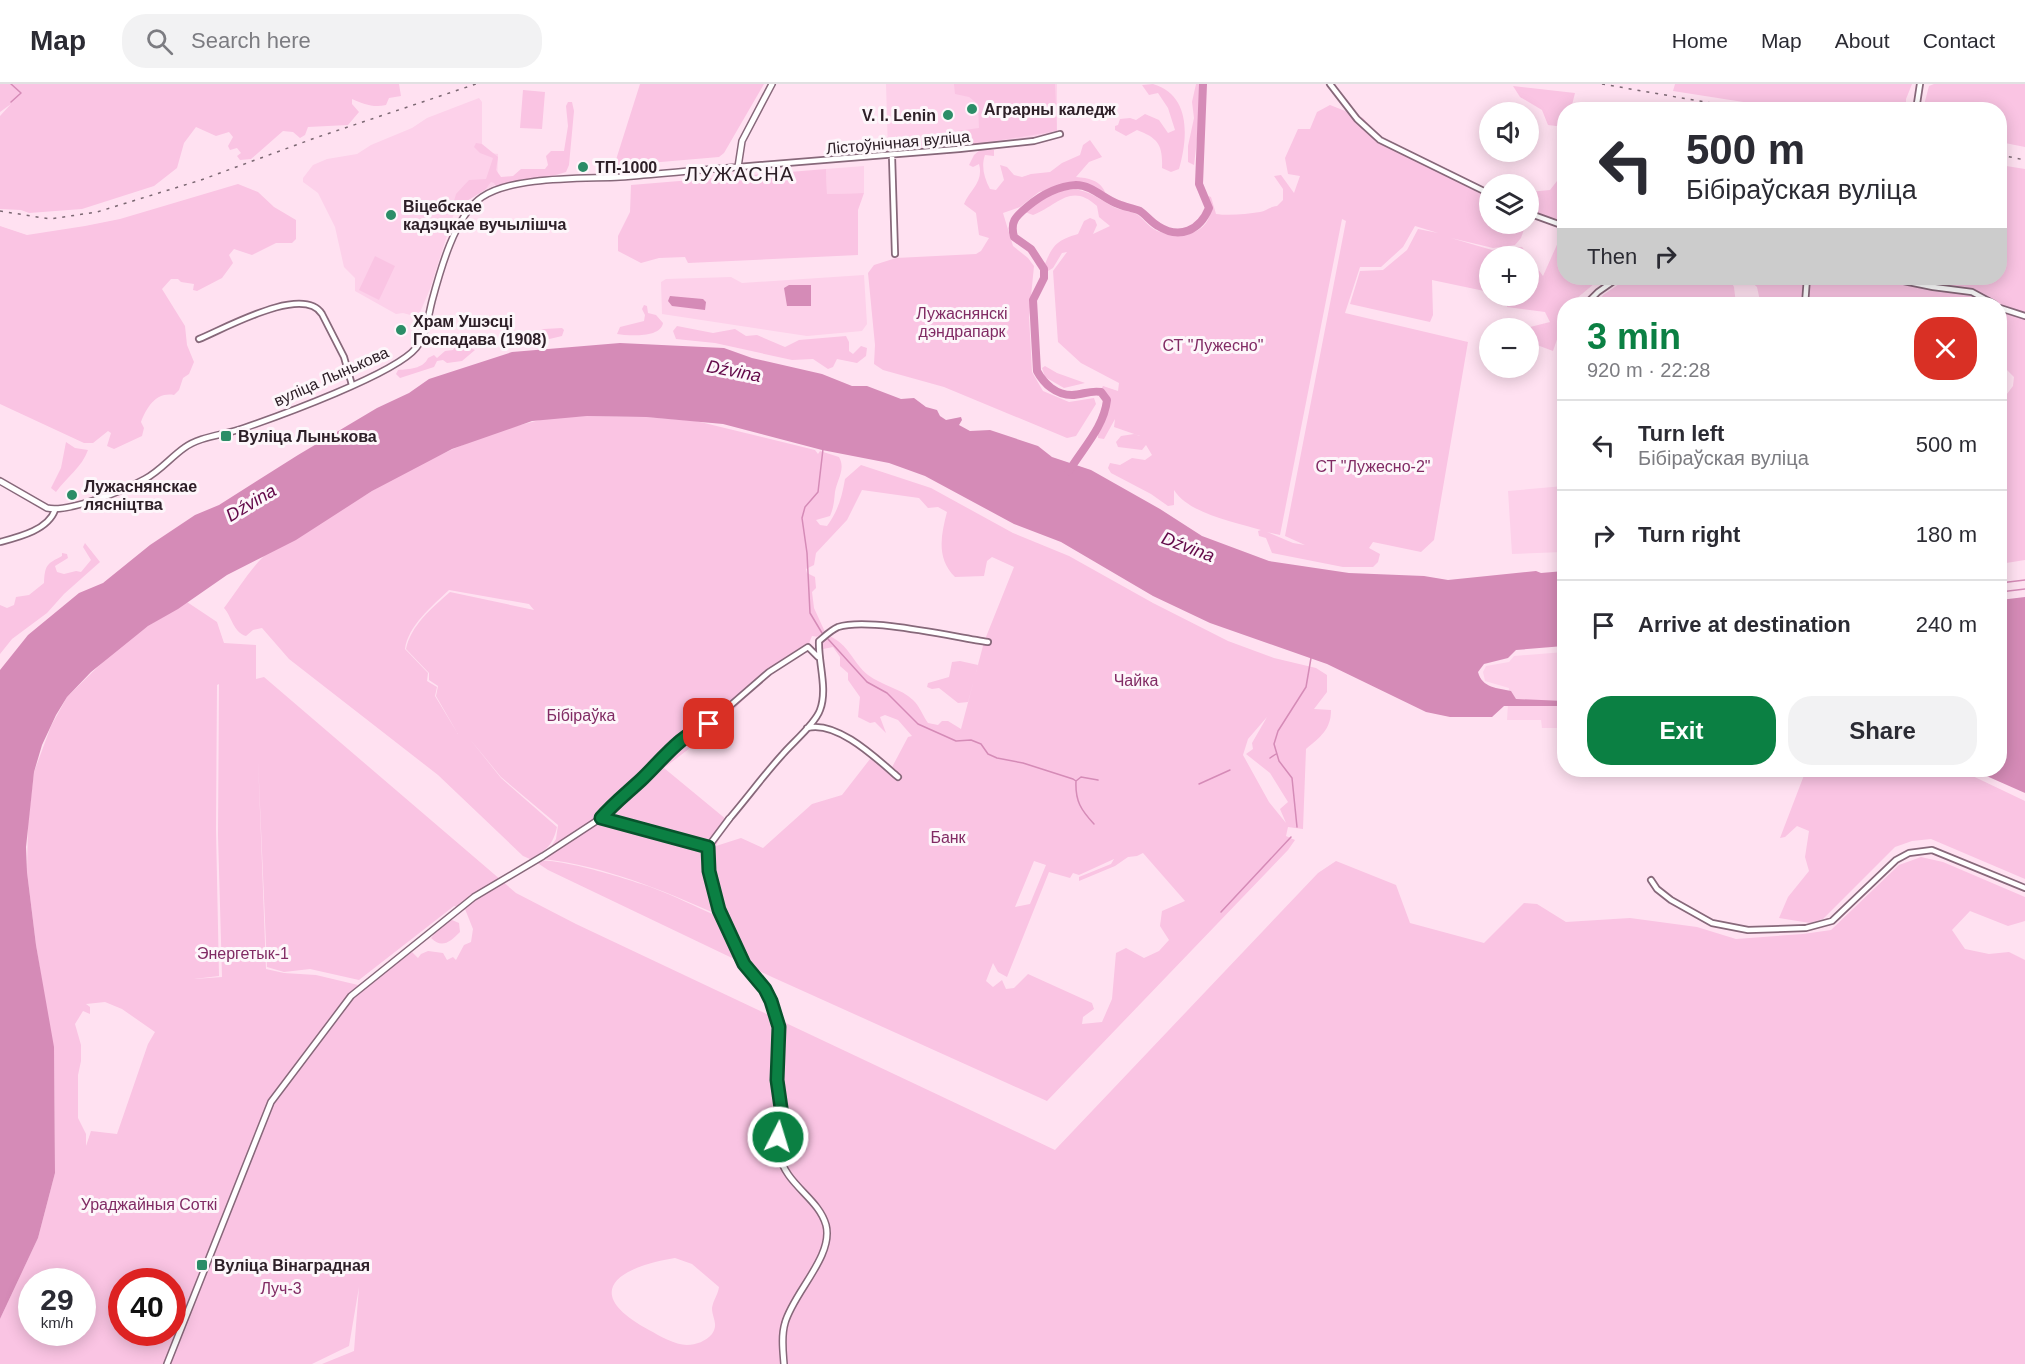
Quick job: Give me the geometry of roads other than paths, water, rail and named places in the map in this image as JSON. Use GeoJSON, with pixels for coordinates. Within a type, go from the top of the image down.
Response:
{"type":"FeatureCollection","features":[{"type":"Feature","properties":{"kind":"street"},"geometry":{"type":"LineString","coordinates":[[738,167],[742,141],[772,84]]}},
{"type":"Feature","properties":{"kind":"street"},"geometry":{"type":"LineString","coordinates":[[1330,84],[1357,119],[1380,140],[1479,190]]}},
{"type":"Feature","properties":{"kind":"street"},"geometry":{"type":"LineString","coordinates":[[1917,102],[1920,84]]}},
{"type":"Feature","properties":{"kind":"street","name":"Лістоўнічная вуліца"},"geometry":{"type":"LineString","coordinates":[[738,167],[892,156],[1031,141],[1060,134]]}},
{"type":"Feature","properties":{"kind":"street"},"geometry":{"type":"LineString","coordinates":[[892,156],[895,254]]}},
{"type":"Feature","properties":{"kind":"street","name":"вуліца Лынькова"},"geometry":{"type":"LineString","coordinates":[[56,510],[78,506],[145,479],[164,467],[186,446],[244,428],[352,385],[388,368],[415,349],[422,338],[439,278],[459,228],[469,208],[482,197],[505,187],[549,181],[738,167]]}},
{"type":"Feature","properties":{"kind":"street"},"geometry":{"type":"LineString","coordinates":[[1539,217],[1557,223]]}},
{"type":"Feature","properties":{"kind":"street"},"geometry":{"type":"LineString","coordinates":[[1593,297],[1608,285]]}},
{"type":"Feature","properties":{"kind":"street"},"geometry":{"type":"LineString","coordinates":[[1923,285],[1972,292],[1981,297]]}},
{"type":"Feature","properties":{"kind":"street"},"geometry":{"type":"LineString","coordinates":[[199,339],[275,306],[312,305],[319,308],[322,314],[346,363],[352,385]]}},
{"type":"Feature","properties":{"kind":"street"},"geometry":{"type":"LineString","coordinates":[[2007,310],[2025,316]]}},
{"type":"Feature","properties":{"kind":"street"},"geometry":{"type":"LineString","coordinates":[[0,481],[37,503],[56,510],[50,520],[32,532],[0,542]]}},
{"type":"Feature","properties":{"kind":"street"},"geometry":{"type":"LineString","coordinates":[[166,1364],[271,1102],[351,996],[474,897],[601,818],[613,803],[644,778],[665,754],[700,727],[709,724],[769,672],[837,627],[864,626],[926,632],[988,642]]}},
{"type":"Feature","properties":{"kind":"street"},"geometry":{"type":"LineString","coordinates":[[784,1364],[782,1348],[784,1324],[795,1297],[824,1250],[828,1238],[825,1223],[817,1210],[788,1177],[778,1153],[782,1115],[777,1080],[779,1027],[765,989],[744,964],[719,910],[709,871],[708,847],[729,819],[814,720],[821,708],[822,673],[818,657],[819,641]]}},
{"type":"Feature","properties":{"kind":"street"},"geometry":{"type":"LineString","coordinates":[[808,647],[818,657]]}},
{"type":"Feature","properties":{"kind":"street"},"geometry":{"type":"LineString","coordinates":[[805,729],[814,726],[842,735],[898,777]]}},
{"type":"Feature","properties":{"kind":"street"},"geometry":{"type":"LineString","coordinates":[[601,818],[708,847]]}},
{"type":"Feature","properties":{"kind":"street"},"geometry":{"type":"LineString","coordinates":[[1651,880],[1657,890],[1671,900],[1712,923],[1748,930],[1806,928],[1832,921],[1896,860],[1910,853],[1932,850],[2025,888]]}},
{"type":"Feature","properties":{"kind":"water"},"geometry":{"type":"Polygon","coordinates":[[[789,285],[811,285],[811,306],[787,306],[784,288],[789,285]]]}},
{"type":"Feature","properties":{"kind":"water"},"geometry":{"type":"Polygon","coordinates":[[[670,296],[703,299],[706,302],[705,310],[672,306],[668,301],[670,296]]]}},
{"type":"Feature","properties":{"kind":"water","name":"Dźvina"},"geometry":{"type":"Polygon","coordinates":[[[620,343],[724,348],[752,358],[822,374],[852,386],[867,386],[901,399],[914,398],[926,407],[937,410],[946,420],[961,417],[959,425],[970,431],[990,430],[1038,446],[1052,457],[1091,470],[1202,536],[1269,561],[1349,573],[1424,576],[1448,580],[1536,571],[1541,573],[1557,572],[1557,647],[1516,650],[1508,658],[1484,664],[1478,672],[1487,684],[1511,691],[1516,699],[1557,701],[1557,706],[1504,706],[1492,717],[1450,717],[1426,712],[1327,664],[1210,623],[1153,596],[1061,542],[1014,524],[925,476],[889,463],[822,450],[723,424],[646,417],[587,416],[532,421],[452,449],[372,491],[296,540],[227,575],[178,609],[148,626],[91,672],[67,697],[56,715],[42,745],[34,772],[26,847],[36,945],[54,1047],[55,1173],[38,1238],[24,1268],[18,1268],[18,1281],[0,1319],[0,670],[28,635],[79,593],[103,583],[150,545],[195,515],[219,505],[298,455],[377,408],[409,393],[429,379],[512,352],[620,343]]]}},
{"type":"Feature","properties":{"kind":"water"},"geometry":{"type":"Polygon","coordinates":[[[2025,597],[2025,793],[1989,777],[2007,777],[2007,599],[2025,597]]]}},
{"type":"Feature","properties":{"kind":"waterway"},"geometry":{"type":"LineString","coordinates":[[11,84],[21,93],[11,102]]}},
{"type":"Feature","properties":{"kind":"waterway"},"geometry":{"type":"LineString","coordinates":[[1069,471],[1102,419],[1107,400],[1101,392],[1066,395],[1056,391],[1043,380],[1037,371],[1033,300],[1044,278],[1044,269],[1031,249],[1014,237],[1014,220],[1027,207],[1050,192],[1076,185],[1087,187],[1113,202],[1140,211],[1166,230],[1181,232],[1195,227],[1209,208],[1199,184],[1203,84]]}},
{"type":"Feature","properties":{"kind":"waterway"},"geometry":{"type":"LineString","coordinates":[[822,633],[810,613],[807,553],[802,518],[805,507],[818,492],[823,449]]}},
{"type":"Feature","properties":{"kind":"waterway"},"geometry":{"type":"LineString","coordinates":[[2007,582],[2025,580]]}},
{"type":"Feature","properties":{"kind":"waterway"},"geometry":{"type":"LineString","coordinates":[[2007,591],[2025,589]]}},
{"type":"Feature","properties":{"kind":"waterway"},"geometry":{"type":"LineString","coordinates":[[828,639],[867,682],[887,693],[918,724],[956,741],[971,740],[981,744],[988,754],[997,758],[1023,763],[1076,781],[1080,805],[1094,824]]}},
{"type":"Feature","properties":{"kind":"waterway"},"geometry":{"type":"LineString","coordinates":[[1297,827],[1292,778],[1279,761],[1274,744],[1278,731],[1306,687],[1311,658]]}},
{"type":"Feature","properties":{"kind":"waterway"},"geometry":{"type":"LineString","coordinates":[[1270,758],[1276,754]]}},
{"type":"Feature","properties":{"kind":"waterway"},"geometry":{"type":"LineString","coordinates":[[1199,784],[1230,770]]}},
{"type":"Feature","properties":{"kind":"waterway"},"geometry":{"type":"LineString","coordinates":[[1076,781],[1081,777],[1098,780]]}},
{"type":"Feature","properties":{"kind":"waterway"},"geometry":{"type":"LineString","coordinates":[[1221,912],[1291,837]]}},
{"type":"Feature","properties":{"kind":"railway"},"geometry":{"type":"LineString","coordinates":[[0,211],[50,219],[97,212],[201,180],[315,138],[476,84]]}},
{"type":"Feature","properties":{"kind":"railway"},"geometry":{"type":"LineString","coordinates":[[1602,84],[1705,102]]}},
{"type":"Feature","properties":{"kind":"railway"},"geometry":{"type":"LineString","coordinates":[[2007,156],[2025,160]]}},
{"type":"Feature","properties":{"kind":"place","name":"Аграрны каледж"},"geometry":{"type":"Point","coordinates":[972,109]}},
{"type":"Feature","properties":{"kind":"place","name":"V. I. Lenin"},"geometry":{"type":"Point","coordinates":[948,115]}},
{"type":"Feature","properties":{"kind":"place","name":"ТП-1000"},"geometry":{"type":"Point","coordinates":[583,167]}},
{"type":"Feature","properties":{"kind":"place","name":"Віцебскае кадэцкае вучылішча"},"geometry":{"type":"Point","coordinates":[391,215]}},
{"type":"Feature","properties":{"kind":"place","name":"Храм Ушэсці Госпадава (1908)"},"geometry":{"type":"Point","coordinates":[401,330]}},
{"type":"Feature","properties":{"kind":"place","name":"Вуліца Лынькова"},"geometry":{"type":"Point","coordinates":[226,436]}},
{"type":"Feature","properties":{"kind":"place","name":"Лужаснянскае лясніцтва"},"geometry":{"type":"Point","coordinates":[72,495]}},
{"type":"Feature","properties":{"kind":"place","name":"Вуліца Вінаградная"},"geometry":{"type":"Point","coordinates":[202,1265]}},
{"type":"Feature","properties":{"kind":"district","name":"ЛУЖАСНА"},"geometry":{"type":"Point","coordinates":[740,174]}},
{"type":"Feature","properties":{"kind":"park label","name":"Лужаснянскі дэндрапарк"},"geometry":{"type":"Point","coordinates":[962,322]}},
{"type":"Feature","properties":{"kind":"park label","name":"СТ \"Лужесно\""},"geometry":{"type":"Point","coordinates":[1213,345]}},
{"type":"Feature","properties":{"kind":"park label","name":"СТ \"Лужесно-2\""},"geometry":{"type":"Point","coordinates":[1373,466]}},
{"type":"Feature","properties":{"kind":"park label","name":"Чайка"},"geometry":{"type":"Point","coordinates":[1136,680]}},
{"type":"Feature","properties":{"kind":"park label","name":"Бібіраўка"},"geometry":{"type":"Point","coordinates":[581,715]}},
{"type":"Feature","properties":{"kind":"park label","name":"Банк"},"geometry":{"type":"Point","coordinates":[948,837]}},
{"type":"Feature","properties":{"kind":"park label","name":"Энергетык-1"},"geometry":{"type":"Point","coordinates":[243,953]}},
{"type":"Feature","properties":{"kind":"park label","name":"Ураджайныя Соткі"},"geometry":{"type":"Point","coordinates":[149,1204]}},
{"type":"Feature","properties":{"kind":"park label","name":"Луч-3"},"geometry":{"type":"Point","coordinates":[281,1288]}}]}
